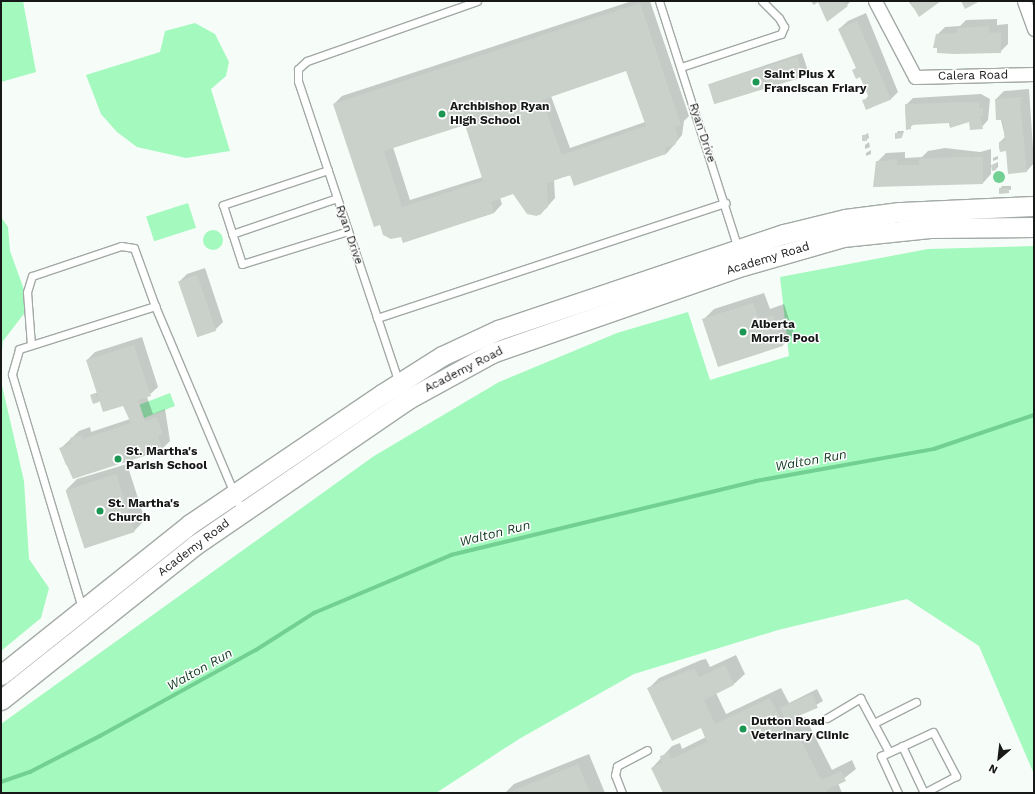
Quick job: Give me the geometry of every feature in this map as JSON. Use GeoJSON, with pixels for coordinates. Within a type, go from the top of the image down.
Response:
{"type":"FeatureCollection","features":[{"type":"Feature","properties":{"kind":"main road","name":"Academy Road"},"geometry":{"type":"LineString","coordinates":[[1,700],[96,627],[195,545],[242,512],[403,391],[442,356],[498,330],[740,257],[845,219],[900,212],[1034,206]]}},
{"type":"Feature","properties":{"kind":"main road","name":"Academy Road"},"geometry":{"type":"LineString","coordinates":[[740,257],[843,237],[930,228],[1034,227]]}},
{"type":"Feature","properties":{"kind":"main road","name":"Academy Road"},"geometry":{"type":"LineString","coordinates":[[1,675],[190,524],[233,495],[403,391]]}},
{"type":"Feature","properties":{"kind":"main road"},"geometry":{"type":"LineString","coordinates":[[82,610],[96,627]]}},
{"type":"Feature","properties":{"kind":"street","name":"Calera Road"},"geometry":{"type":"LineString","coordinates":[[875,1],[915,77],[1034,74]]}},
{"type":"Feature","properties":{"kind":"street"},"geometry":{"type":"LineString","coordinates":[[1024,1],[1034,29]]}},
{"type":"Feature","properties":{"kind":"lane","name":"Ryan Drive"},"geometry":{"type":"LineString","coordinates":[[403,391],[377,318],[298,81],[298,69],[307,61],[477,1]]}},
{"type":"Feature","properties":{"kind":"lane","name":"Ryan Drive"},"geometry":{"type":"LineString","coordinates":[[659,1],[725,203],[740,257]]}},
{"type":"Feature","properties":{"kind":"lane"},"geometry":{"type":"LineString","coordinates":[[681,67],[781,34],[784,27],[779,18],[762,1]]}},
{"type":"Feature","properties":{"kind":"lane"},"geometry":{"type":"LineString","coordinates":[[328,170],[223,205],[232,234],[242,264],[348,231]]}},
{"type":"Feature","properties":{"kind":"lane"},"geometry":{"type":"LineString","coordinates":[[232,234],[337,198]]}},
{"type":"Feature","properties":{"kind":"lane"},"geometry":{"type":"LineString","coordinates":[[377,318],[725,203]]}},
{"type":"Feature","properties":{"kind":"lane"},"geometry":{"type":"LineString","coordinates":[[31,345],[27,292],[32,276],[121,246],[134,248],[155,306],[233,495],[242,512]]}},
{"type":"Feature","properties":{"kind":"lane"},"geometry":{"type":"LineString","coordinates":[[82,610],[12,374],[19,349],[155,306]]}},
{"type":"Feature","properties":{"kind":"lane"},"geometry":{"type":"LineString","coordinates":[[827,718],[860,698],[889,752]]}},
{"type":"Feature","properties":{"kind":"lane"},"geometry":{"type":"LineString","coordinates":[[874,723],[916,702]]}},
{"type":"Feature","properties":{"kind":"lane"},"geometry":{"type":"LineString","coordinates":[[898,793],[881,756],[902,746],[933,732],[956,776],[924,793],[902,746]]}},
{"type":"Feature","properties":{"kind":"lane"},"geometry":{"type":"LineString","coordinates":[[622,793],[615,775],[617,766],[647,750]]}},
{"type":"Feature","properties":{"kind":"shaded area"},"geometry":{"type":"Polygon","coordinates":[[[1,1],[23,1],[36,72],[1,82],[1,1]]]}},
{"type":"Feature","properties":{"kind":"shaded area"},"geometry":{"type":"Polygon","coordinates":[[[195,23],[215,34],[229,62],[226,76],[211,89],[230,151],[186,158],[137,147],[117,132],[101,114],[86,75],[160,52],[165,31],[195,23]]]}},
{"type":"Feature","properties":{"kind":"shaded area"},"geometry":{"type":"Polygon","coordinates":[[[1001,171],[1004,172],[1004,182],[997,183],[994,182],[993,175],[994,172],[1001,171]]]}},
{"type":"Feature","properties":{"kind":"shaded area"},"geometry":{"type":"Polygon","coordinates":[[[188,203],[196,228],[154,241],[146,217],[188,203]]]}},
{"type":"Feature","properties":{"kind":"shaded area"},"geometry":{"type":"Polygon","coordinates":[[[1,217],[8,227],[10,251],[30,306],[3,341],[1,361],[1,217]]]}},
{"type":"Feature","properties":{"kind":"shaded area"},"geometry":{"type":"Polygon","coordinates":[[[209,230],[217,230],[223,236],[223,244],[217,250],[209,250],[203,244],[203,236],[209,230]]]}},
{"type":"Feature","properties":{"kind":"shaded area"},"geometry":{"type":"Polygon","coordinates":[[[1034,246],[1034,774],[979,646],[907,599],[778,630],[634,674],[519,739],[436,793],[1,793],[1,724],[374,456],[499,382],[617,333],[688,312],[710,380],[789,356],[780,277],[928,249],[1034,246]]]}},
{"type":"Feature","properties":{"kind":"shaded area"},"geometry":{"type":"Polygon","coordinates":[[[1,381],[24,481],[29,559],[49,588],[41,618],[1,651],[1,381]]]}},
{"type":"Feature","properties":{"kind":"shaded area"},"geometry":{"type":"Polygon","coordinates":[[[170,393],[175,406],[143,418],[138,405],[170,393]]]}},
{"type":"Feature","properties":{"kind":"building"},"geometry":{"type":"Polygon","coordinates":[[[810,1],[842,1],[848,6],[827,22],[818,2],[814,5],[810,1]]]}},
{"type":"Feature","properties":{"kind":"building"},"geometry":{"type":"Polygon","coordinates":[[[910,1],[941,1],[919,17],[910,1]]]}},
{"type":"Feature","properties":{"kind":"building"},"geometry":{"type":"Polygon","coordinates":[[[961,1],[980,1],[965,9],[961,1]]]}},
{"type":"Feature","properties":{"kind":"building","name":"Archbishop Ryan High School"},"geometry":{"type":"Polygon","coordinates":[[[640,3],[681,125],[675,127],[678,137],[675,145],[665,148],[666,154],[574,186],[570,175],[547,183],[548,207],[537,216],[527,214],[513,194],[491,202],[494,213],[403,243],[401,237],[391,239],[383,235],[380,225],[374,227],[333,104],[640,3]],[[626,71],[542,100],[562,155],[646,126],[626,71]],[[465,125],[384,151],[402,207],[483,181],[465,125]]]}},
{"type":"Feature","properties":{"kind":"building"},"geometry":{"type":"Polygon","coordinates":[[[857,21],[891,99],[866,110],[862,100],[869,98],[860,77],[856,79],[852,70],[856,68],[838,29],[857,21]]]}},
{"type":"Feature","properties":{"kind":"building"},"geometry":{"type":"Polygon","coordinates":[[[989,26],[989,33],[1001,32],[1001,53],[937,53],[937,48],[933,48],[936,34],[957,33],[957,28],[989,26]]]}},
{"type":"Feature","properties":{"kind":"building","name":"Saint Pius X Franciscan Friary"},"geometry":{"type":"Polygon","coordinates":[[[797,57],[803,77],[714,104],[708,84],[797,57]]]}},
{"type":"Feature","properties":{"kind":"building"},"geometry":{"type":"Polygon","coordinates":[[[1023,97],[1020,100],[1027,172],[1008,174],[1006,151],[1000,152],[999,148],[999,142],[1005,141],[1003,120],[996,120],[995,99],[1023,97]]]}},
{"type":"Feature","properties":{"kind":"building"},"geometry":{"type":"Polygon","coordinates":[[[979,103],[979,108],[983,108],[983,116],[980,116],[983,129],[970,130],[969,122],[950,128],[949,123],[911,125],[911,129],[906,130],[905,104],[979,103]]]}},
{"type":"Feature","properties":{"kind":"building"},"geometry":{"type":"Polygon","coordinates":[[[895,133],[902,133],[902,138],[895,139],[895,133]]]}},
{"type":"Feature","properties":{"kind":"building"},"geometry":{"type":"Polygon","coordinates":[[[862,135],[867,135],[867,141],[862,141],[862,135]]]}},
{"type":"Feature","properties":{"kind":"building"},"geometry":{"type":"Polygon","coordinates":[[[972,157],[972,163],[973,157],[983,157],[983,184],[873,187],[876,161],[897,159],[897,165],[919,165],[919,158],[972,157]]]}},
{"type":"Feature","properties":{"kind":"building"},"geometry":{"type":"Polygon","coordinates":[[[996,164],[996,170],[992,171],[991,165],[996,164]]]}},
{"type":"Feature","properties":{"kind":"building"},"geometry":{"type":"Polygon","coordinates":[[[999,188],[1009,188],[1009,193],[999,194],[999,188]]]}},
{"type":"Feature","properties":{"kind":"building"},"geometry":{"type":"Polygon","coordinates":[[[197,275],[216,331],[197,337],[178,282],[197,275]]]}},
{"type":"Feature","properties":{"kind":"building","name":"Alberta Morris Pool"},"geometry":{"type":"Polygon","coordinates":[[[753,303],[759,319],[773,315],[783,346],[718,367],[702,319],[753,303]]]}},
{"type":"Feature","properties":{"kind":"building"},"geometry":{"type":"Polygon","coordinates":[[[134,345],[151,396],[138,400],[145,421],[157,417],[163,434],[158,436],[163,450],[73,479],[59,448],[72,444],[70,438],[82,435],[83,439],[131,423],[123,406],[103,412],[86,360],[134,345]]]}},
{"type":"Feature","properties":{"kind":"building"},"geometry":{"type":"Polygon","coordinates":[[[95,393],[99,402],[93,404],[90,395],[95,393]]]}},
{"type":"Feature","properties":{"kind":"building","name":"St. Martha's Church"},"geometry":{"type":"Polygon","coordinates":[[[116,474],[135,532],[84,548],[66,490],[116,474]]]}},
{"type":"Feature","properties":{"kind":"building","name":"Dutton Road Veterinary Clinic"},"geometry":{"type":"Polygon","coordinates":[[[725,665],[734,685],[704,700],[715,724],[770,698],[776,710],[770,714],[777,711],[786,731],[794,727],[821,780],[841,771],[846,781],[826,790],[827,793],[663,793],[651,768],[662,763],[660,756],[669,753],[671,759],[707,742],[701,728],[672,741],[647,688],[689,670],[695,669],[699,677],[725,665]]]}},
{"type":"Feature","properties":{"kind":"building"},"geometry":{"type":"Polygon","coordinates":[[[812,694],[818,708],[786,721],[780,708],[812,694]]]}},
{"type":"Feature","properties":{"kind":"building"},"geometry":{"type":"Polygon","coordinates":[[[578,764],[590,793],[507,793],[578,764]]]}},
{"type":"Feature","properties":{"kind":"waterway","name":"Walton Run"},"geometry":{"type":"LineString","coordinates":[[1,782],[30,772],[100,736],[256,650],[314,613],[451,555],[756,481],[934,449],[1034,415]]}},
{"type":"Feature","properties":{"kind":"place","name":"Saint Pius X Franciscan Friary"},"geometry":{"type":"Point","coordinates":[756,82]}},
{"type":"Feature","properties":{"kind":"place","name":"Archbishop Ryan High School"},"geometry":{"type":"Point","coordinates":[442,114]}},
{"type":"Feature","properties":{"kind":"place","name":"Alberta Morris Pool"},"geometry":{"type":"Point","coordinates":[743,332]}},
{"type":"Feature","properties":{"kind":"place","name":"St. Martha's Parish School"},"geometry":{"type":"Point","coordinates":[118,459]}},
{"type":"Feature","properties":{"kind":"place","name":"St. Martha's Church"},"geometry":{"type":"Point","coordinates":[100,511]}},
{"type":"Feature","properties":{"kind":"place","name":"Dutton Road Veterinary Clinic"},"geometry":{"type":"Point","coordinates":[743,729]}}]}
